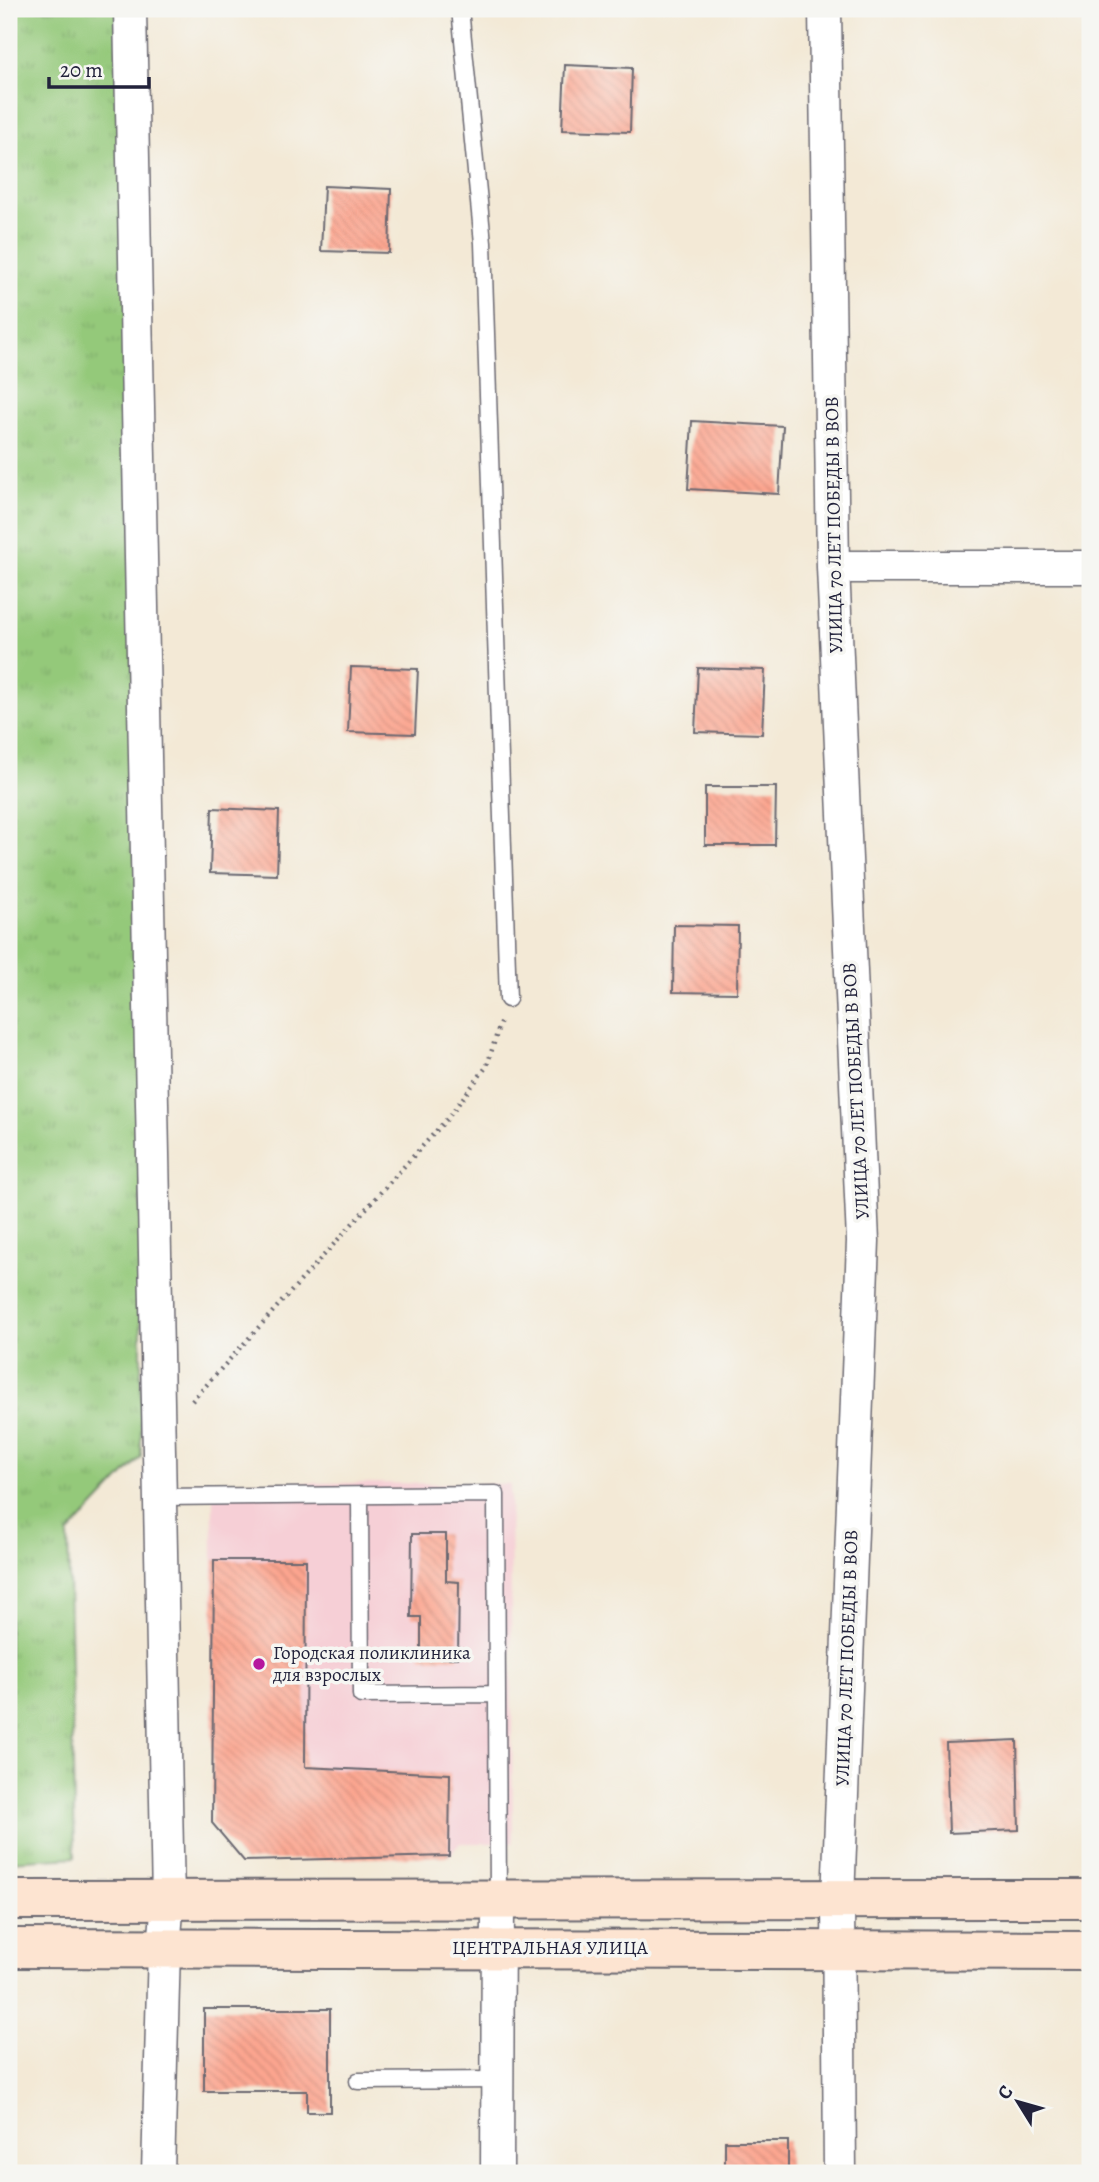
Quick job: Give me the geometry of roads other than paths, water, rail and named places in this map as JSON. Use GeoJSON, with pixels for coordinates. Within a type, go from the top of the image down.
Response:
{"type":"FeatureCollection","features":[{"type":"Feature","properties":{"kind":"street"},"geometry":{"type":"LineString","coordinates":[[130,9],[168,1900],[164,1948],[158,2173]]}},
{"type":"Feature","properties":{"kind":"street","name":"УЛИЦА 70 ЛЕТ ПОБЕДЫ В ВОВ"},"geometry":{"type":"LineString","coordinates":[[825,9],[833,567],[863,1241],[838,1900],[840,2173]]}},
{"type":"Feature","properties":{"kind":"street"},"geometry":{"type":"LineString","coordinates":[[833,567],[1090,567]]}},
{"type":"Feature","properties":{"kind":"street"},"geometry":{"type":"LineString","coordinates":[[9,1900],[1090,1899]]}},
{"type":"Feature","properties":{"kind":"street"},"geometry":{"type":"LineString","coordinates":[[497,2173],[498,1900]]}},
{"type":"Feature","properties":{"kind":"street","name":"ЦЕНТРАЛЬНАЯ УЛИЦА"},"geometry":{"type":"LineString","coordinates":[[9,1948],[1090,1951]]}},
{"type":"Feature","properties":{"kind":"lane"},"geometry":{"type":"LineString","coordinates":[[460,9],[483,243],[508,999]]}},
{"type":"Feature","properties":{"kind":"lane"},"geometry":{"type":"LineString","coordinates":[[160,1497],[496,1494],[498,1900]]}},
{"type":"Feature","properties":{"kind":"lane"},"geometry":{"type":"LineString","coordinates":[[360,1495],[361,1695],[497,1694]]}},
{"type":"Feature","properties":{"kind":"lane"},"geometry":{"type":"LineString","coordinates":[[358,2081],[497,2080]]}},
{"type":"Feature","properties":{"kind":"place","name":"Городская поликлиника для взрослых"},"geometry":{"type":"Point","coordinates":[259,1664]}}]}
